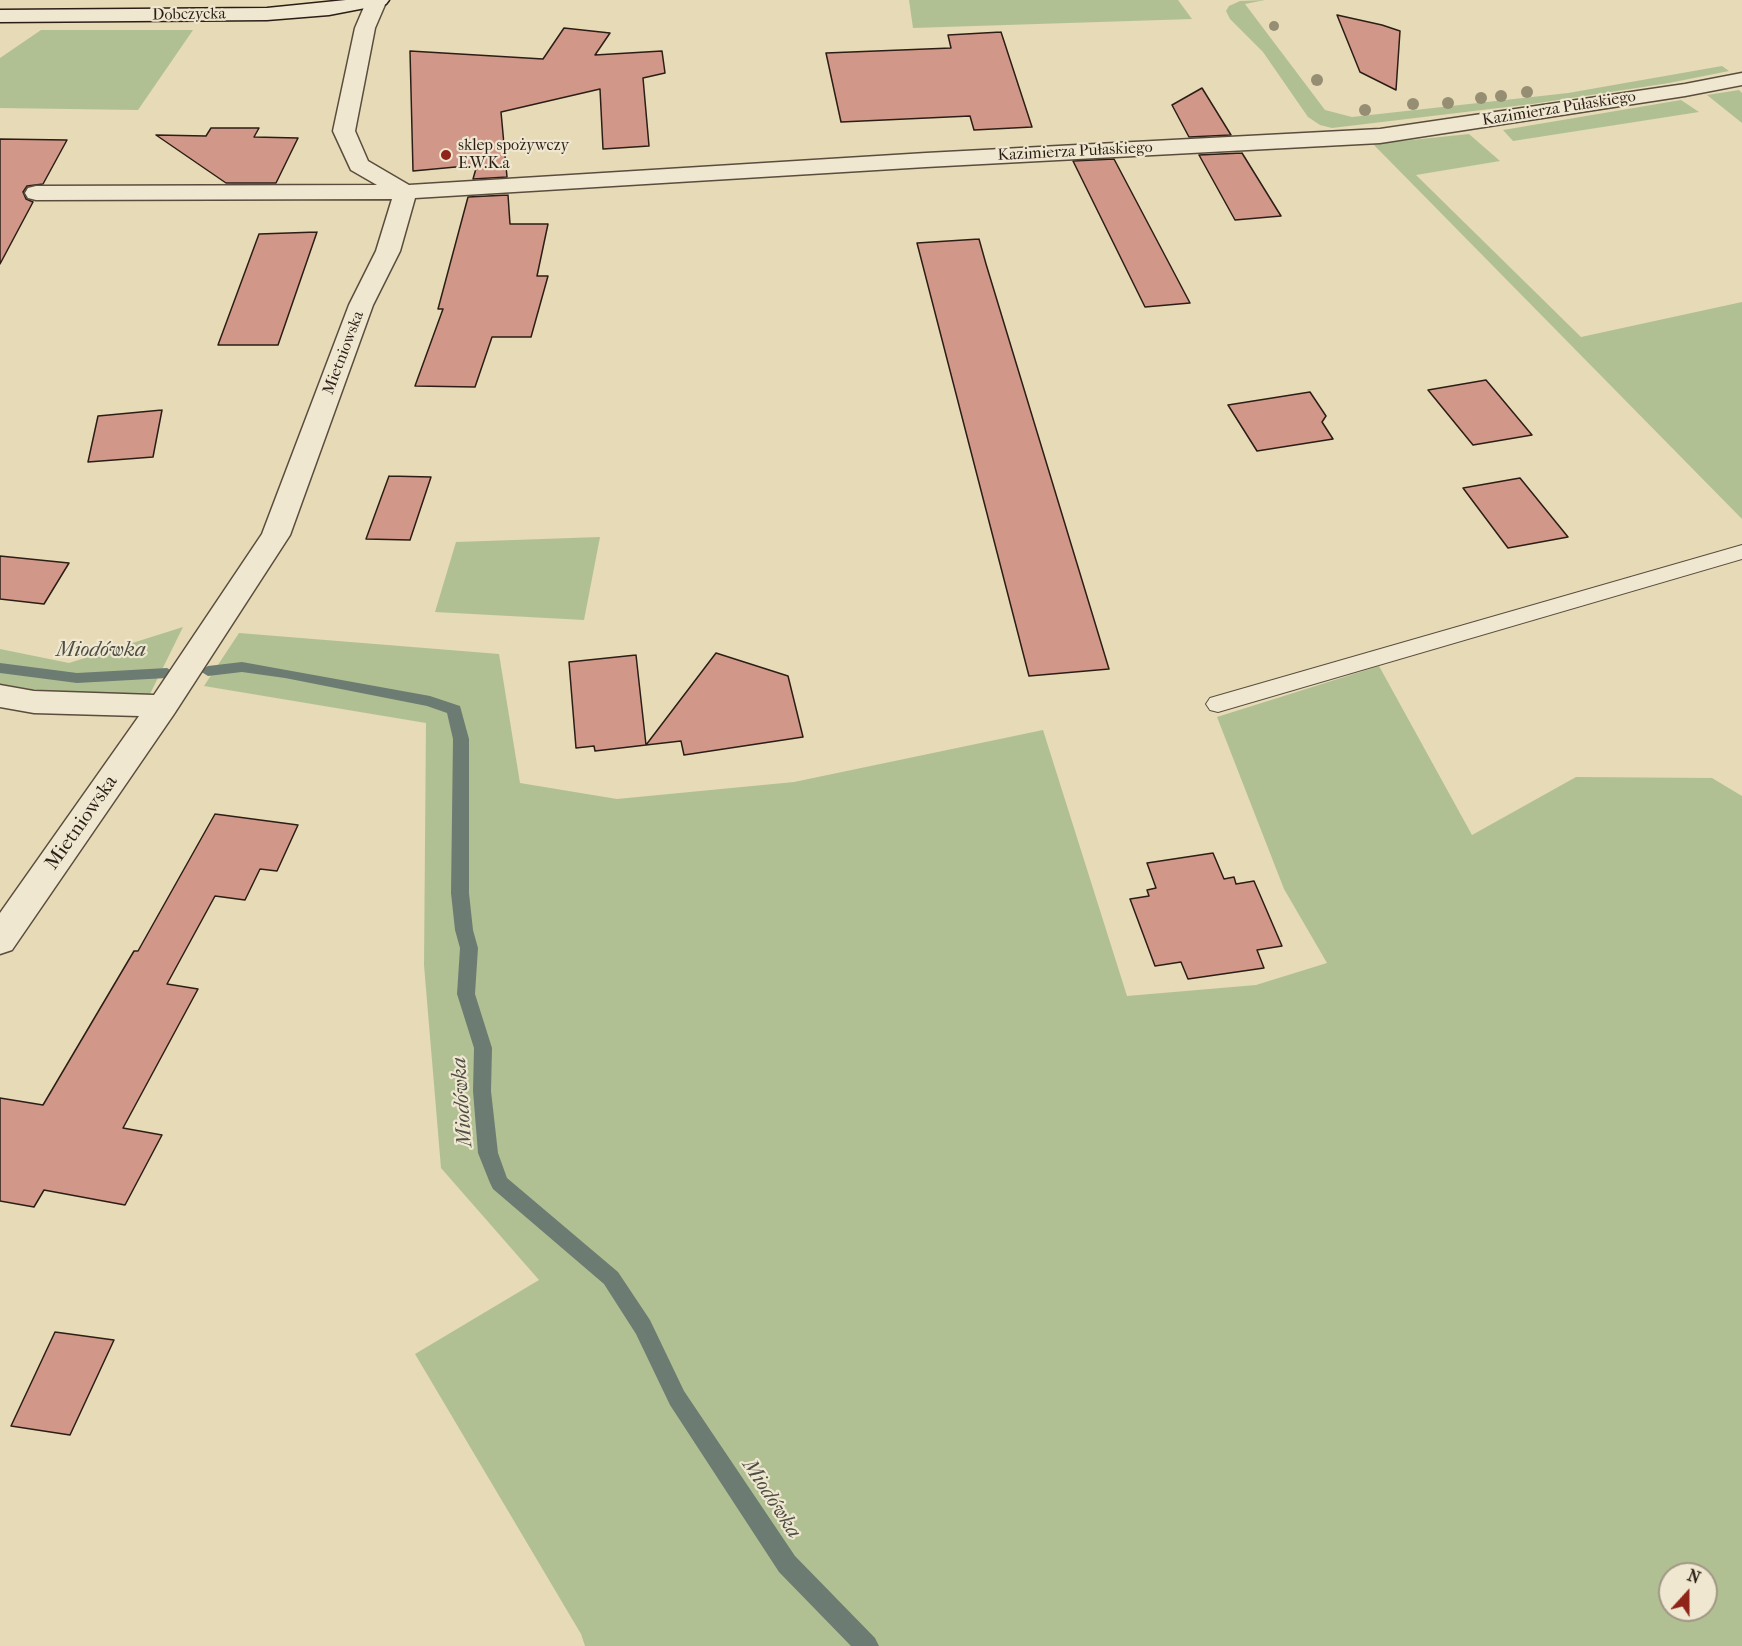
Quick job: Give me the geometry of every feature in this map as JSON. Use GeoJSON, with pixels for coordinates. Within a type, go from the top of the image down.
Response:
{"type":"FeatureCollection","features":[{"type":"Feature","properties":{"kind":"street","name":"Dobczycka"},"geometry":{"type":"LineString","coordinates":[[0,16],[267,14],[329,9],[378,0]]}},
{"type":"Feature","properties":{"kind":"street"},"geometry":{"type":"LineString","coordinates":[[378,0],[365,28],[344,130],[359,165],[405,192]]}},
{"type":"Feature","properties":{"kind":"street","name":"Kazimierza Pułaskiego"},"geometry":{"type":"LineString","coordinates":[[36,193],[405,192],[926,160],[1380,136],[1685,90],[1742,79]]}},
{"type":"Feature","properties":{"kind":"street","name":"Mietniowska"},"geometry":{"type":"LineString","coordinates":[[0,940],[163,706],[276,535],[358,314],[388,251],[405,192]]}},
{"type":"Feature","properties":{"kind":"street"},"geometry":{"type":"LineString","coordinates":[[0,696],[34,702],[163,706]]}},
{"type":"Feature","properties":{"kind":"lane"},"geometry":{"type":"LineString","coordinates":[[1218,704],[1742,552]]}},
{"type":"Feature","properties":{"kind":"green space"},"geometry":{"type":"Polygon","coordinates":[[[909,0],[1178,0],[1192,19],[913,28],[909,0]]]}},
{"type":"Feature","properties":{"kind":"green space"},"geometry":{"type":"Polygon","coordinates":[[[1265,0],[1245,4],[1325,110],[1352,117],[1568,93],[1722,66],[1729,71],[1669,83],[1532,104],[1332,128],[1320,125],[1308,117],[1263,52],[1230,19],[1226,11],[1229,6],[1240,1],[1265,0]]]}},
{"type":"Feature","properties":{"kind":"green space"},"geometry":{"type":"Polygon","coordinates":[[[41,30],[193,30],[138,110],[0,108],[0,58],[41,30]]]}},
{"type":"Feature","properties":{"kind":"green space"},"geometry":{"type":"Polygon","coordinates":[[[1739,90],[1742,93],[1742,123],[1707,95],[1739,90]]]}},
{"type":"Feature","properties":{"kind":"green space"},"geometry":{"type":"Polygon","coordinates":[[[1681,100],[1699,112],[1513,141],[1503,130],[1681,100]]]}},
{"type":"Feature","properties":{"kind":"green space"},"geometry":{"type":"Polygon","coordinates":[[[1469,134],[1500,161],[1416,175],[1581,337],[1742,302],[1742,519],[1373,144],[1469,134]]]}},
{"type":"Feature","properties":{"kind":"green space"},"geometry":{"type":"Polygon","coordinates":[[[600,537],[584,620],[435,612],[456,542],[600,537]]]}},
{"type":"Feature","properties":{"kind":"green space"},"geometry":{"type":"Polygon","coordinates":[[[183,627],[150,694],[85,698],[0,684],[0,649],[69,663],[183,627]]]}},
{"type":"Feature","properties":{"kind":"green space"},"geometry":{"type":"Polygon","coordinates":[[[239,633],[499,654],[520,783],[617,799],[794,782],[1043,730],[1127,996],[1256,985],[1327,963],[1284,889],[1217,717],[1379,666],[1472,835],[1576,777],[1712,778],[1742,796],[1742,1646],[585,1646],[581,1634],[415,1354],[539,1280],[441,1168],[424,965],[426,723],[204,686],[239,633]]]}},
{"type":"Feature","properties":{"kind":"building"},"geometry":{"type":"Polygon","coordinates":[[[1337,15],[1400,31],[1396,90],[1360,72],[1337,15]]]}},
{"type":"Feature","properties":{"kind":"building"},"geometry":{"type":"Polygon","coordinates":[[[564,28],[610,33],[595,55],[662,51],[665,73],[643,78],[649,146],[603,149],[600,89],[501,112],[507,177],[473,179],[477,165],[413,171],[410,51],[543,59],[564,28]]]}},
{"type":"Feature","properties":{"kind":"building"},"geometry":{"type":"Polygon","coordinates":[[[1001,32],[1032,127],[974,130],[970,116],[841,122],[826,53],[951,48],[948,35],[1001,32]]]}},
{"type":"Feature","properties":{"kind":"building"},"geometry":{"type":"Polygon","coordinates":[[[1202,88],[1231,135],[1189,137],[1172,105],[1202,88]]]}},
{"type":"Feature","properties":{"kind":"building"},"geometry":{"type":"Polygon","coordinates":[[[211,128],[259,128],[254,137],[298,138],[276,183],[226,183],[156,135],[206,136],[211,128]]]}},
{"type":"Feature","properties":{"kind":"building"},"geometry":{"type":"Polygon","coordinates":[[[0,139],[67,140],[43,184],[27,186],[23,192],[26,199],[33,202],[0,264],[0,139]]]}},
{"type":"Feature","properties":{"kind":"building"},"geometry":{"type":"Polygon","coordinates":[[[1242,153],[1281,216],[1235,220],[1199,155],[1242,153]]]}},
{"type":"Feature","properties":{"kind":"building"},"geometry":{"type":"Polygon","coordinates":[[[1114,159],[1190,303],[1145,307],[1073,161],[1114,159]]]}},
{"type":"Feature","properties":{"kind":"building"},"geometry":{"type":"Polygon","coordinates":[[[508,195],[510,224],[548,224],[537,276],[548,276],[531,337],[492,337],[475,387],[415,386],[443,309],[438,309],[468,197],[508,195]]]}},
{"type":"Feature","properties":{"kind":"building"},"geometry":{"type":"Polygon","coordinates":[[[317,232],[278,345],[218,345],[259,234],[317,232]]]}},
{"type":"Feature","properties":{"kind":"building"},"geometry":{"type":"Polygon","coordinates":[[[979,239],[1109,669],[1029,676],[917,243],[979,239]]]}},
{"type":"Feature","properties":{"kind":"building"},"geometry":{"type":"Polygon","coordinates":[[[1486,380],[1532,435],[1473,445],[1428,390],[1486,380]]]}},
{"type":"Feature","properties":{"kind":"building"},"geometry":{"type":"Polygon","coordinates":[[[1310,392],[1326,416],[1322,422],[1333,439],[1257,451],[1228,405],[1310,392]]]}},
{"type":"Feature","properties":{"kind":"building"},"geometry":{"type":"Polygon","coordinates":[[[162,410],[153,457],[88,462],[98,416],[162,410]]]}},
{"type":"Feature","properties":{"kind":"building"},"geometry":{"type":"Polygon","coordinates":[[[389,476],[431,477],[410,540],[366,539],[389,476]]]}},
{"type":"Feature","properties":{"kind":"building"},"geometry":{"type":"Polygon","coordinates":[[[1520,478],[1568,537],[1508,548],[1463,488],[1520,478]]]}},
{"type":"Feature","properties":{"kind":"building"},"geometry":{"type":"Polygon","coordinates":[[[0,556],[69,563],[44,604],[0,599],[0,556]]]}},
{"type":"Feature","properties":{"kind":"building"},"geometry":{"type":"Polygon","coordinates":[[[716,653],[788,676],[803,737],[684,755],[681,741],[646,745],[716,653]]]}},
{"type":"Feature","properties":{"kind":"building"},"geometry":{"type":"Polygon","coordinates":[[[636,655],[646,745],[595,751],[594,746],[576,748],[569,662],[636,655]]]}},
{"type":"Feature","properties":{"kind":"building"},"geometry":{"type":"Polygon","coordinates":[[[215,814],[298,825],[277,871],[260,869],[245,900],[215,896],[167,984],[198,989],[123,1128],[162,1135],[125,1205],[44,1190],[34,1207],[0,1201],[0,1098],[43,1105],[134,951],[138,951],[215,814]]]}},
{"type":"Feature","properties":{"kind":"building"},"geometry":{"type":"Polygon","coordinates":[[[1213,853],[1224,879],[1234,877],[1236,884],[1254,881],[1282,946],[1257,950],[1264,968],[1188,979],[1181,962],[1155,966],[1130,899],[1149,896],[1147,890],[1156,888],[1147,863],[1213,853]]]}},
{"type":"Feature","properties":{"kind":"building"},"geometry":{"type":"Polygon","coordinates":[[[55,1332],[114,1340],[70,1435],[11,1426],[55,1332]]]}},
{"type":"Feature","properties":{"kind":"waterway","name":"Miodówka"},"geometry":{"type":"LineString","coordinates":[[208,671],[242,667],[285,673],[430,701],[454,710],[461,739],[460,893],[464,930],[469,948],[466,994],[483,1048],[482,1091],[488,1153],[500,1183],[611,1278],[643,1327],[677,1398],[787,1564],[867,1646]]}},
{"type":"Feature","properties":{"kind":"waterway","name":"Miodówka"},"geometry":{"type":"LineString","coordinates":[[0,668],[77,678],[167,673]]}},
{"type":"Feature","properties":{"kind":"place","name":"sklep spożywczy E.W.K.a"},"geometry":{"type":"Point","coordinates":[446,155]}}]}
